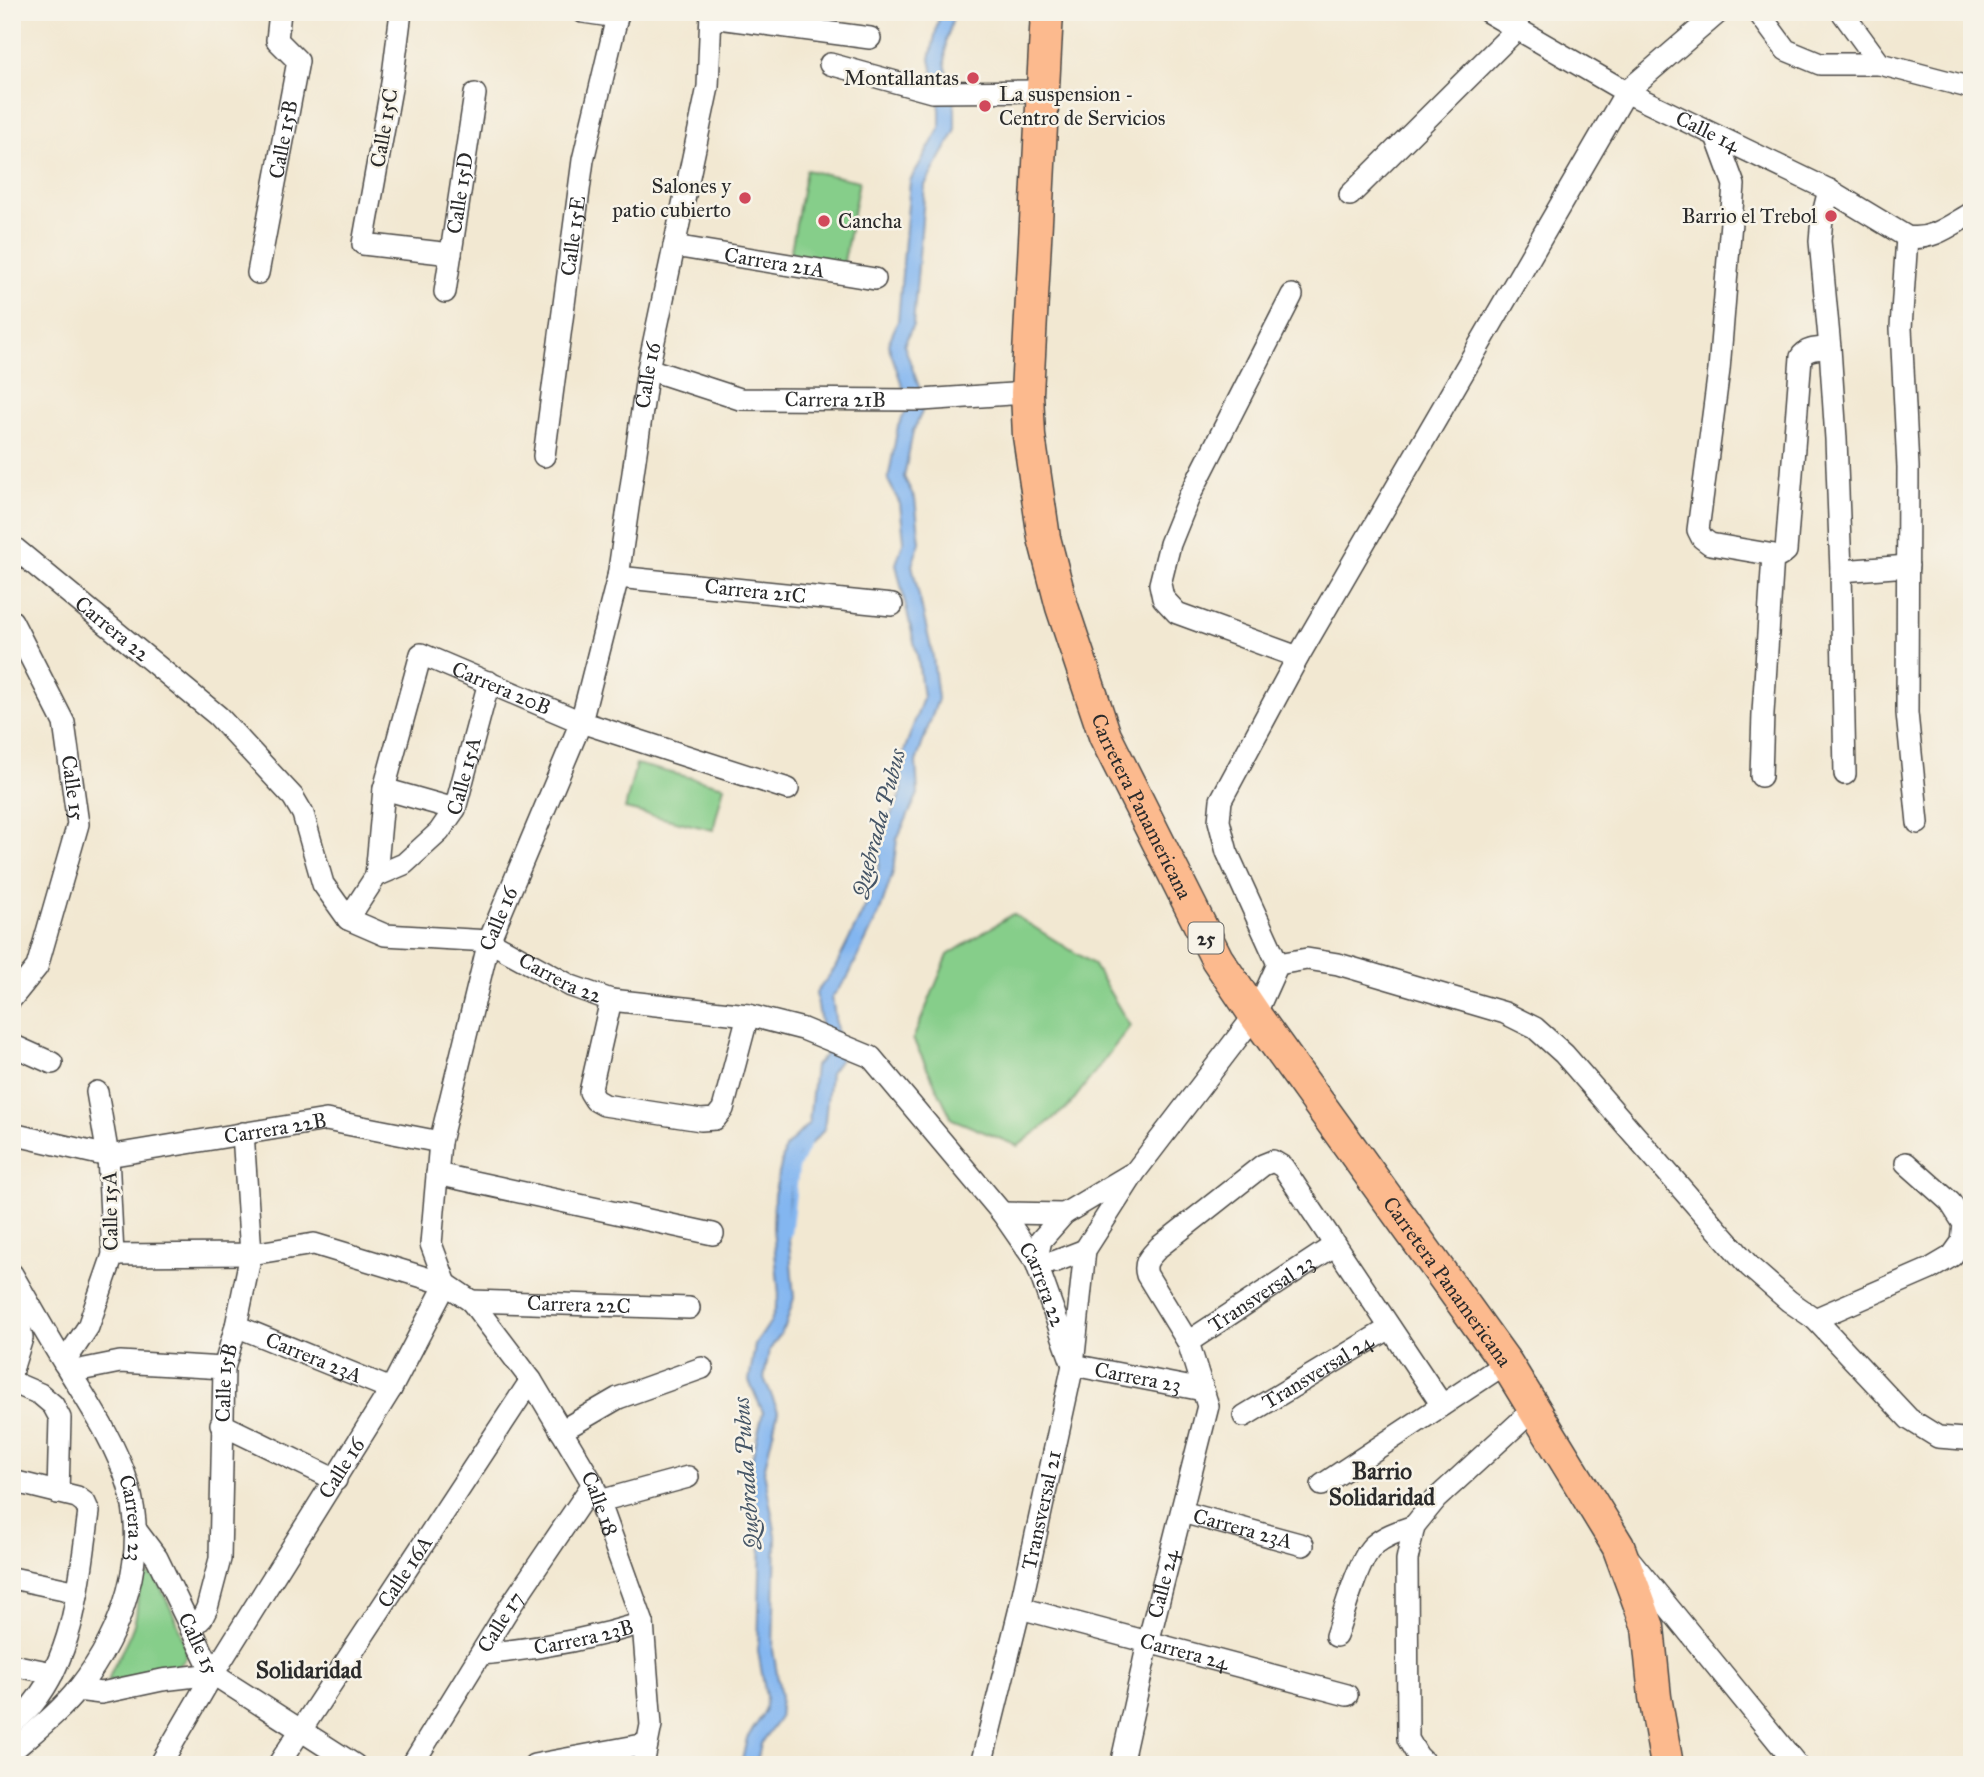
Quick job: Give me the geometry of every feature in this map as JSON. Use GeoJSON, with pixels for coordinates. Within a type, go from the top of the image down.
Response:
{"type":"FeatureCollection","features":[{"type":"Feature","properties":{"kind":"highway","name":"Carretera Panamericana"},"geometry":{"type":"LineString","coordinates":[[1047,12],[1027,393],[1029,436],[1044,538],[1062,607],[1105,736],[1217,960],[1506,1363],[1618,1546],[1648,1627],[1667,1765]]}},
{"type":"Feature","properties":{"kind":"street","name":"Calle 15B"},"geometry":{"type":"LineString","coordinates":[[258,273],[298,61],[277,40],[280,12]]}},
{"type":"Feature","properties":{"kind":"street","name":"Calle 15C"},"geometry":{"type":"LineString","coordinates":[[401,12],[392,83],[363,244],[451,254]]}},
{"type":"Feature","properties":{"kind":"street"},"geometry":{"type":"LineString","coordinates":[[583,12],[621,14]]}},
{"type":"Feature","properties":{"kind":"street","name":"Calle 14"},"geometry":{"type":"LineString","coordinates":[[1488,12],[1626,92],[1829,190],[1907,237]]}},
{"type":"Feature","properties":{"kind":"street"},"geometry":{"type":"LineString","coordinates":[[1719,12],[1626,92],[1298,657],[1221,800],[1219,821],[1227,852],[1278,964],[1307,959],[1338,964],[1505,1013],[1535,1028],[1564,1054],[1750,1267],[1779,1293],[1815,1319],[1909,1419],[1938,1437],[1964,1439],[1972,1436]]}},
{"type":"Feature","properties":{"kind":"street"},"geometry":{"type":"LineString","coordinates":[[1758,12],[1786,50],[1820,64],[1880,64],[1972,88]]}},
{"type":"Feature","properties":{"kind":"street"},"geometry":{"type":"LineString","coordinates":[[1842,12],[1880,64]]}},
{"type":"Feature","properties":{"kind":"street","name":"Calle 15E"},"geometry":{"type":"LineString","coordinates":[[544,456],[583,160],[621,14]]}},
{"type":"Feature","properties":{"kind":"street"},"geometry":{"type":"LineString","coordinates":[[711,14],[870,38]]}},
{"type":"Feature","properties":{"kind":"street","name":"Calle 16"},"geometry":{"type":"LineString","coordinates":[[160,1765],[213,1674],[391,1389],[446,1284],[431,1244],[440,1142],[489,940],[581,722],[618,578],[648,369],[708,87],[711,14]]}},
{"type":"Feature","properties":{"kind":"street"},"geometry":{"type":"LineString","coordinates":[[1350,195],[1517,29]]}},
{"type":"Feature","properties":{"kind":"street"},"geometry":{"type":"LineString","coordinates":[[830,64],[944,92],[1042,91]]}},
{"type":"Feature","properties":{"kind":"street","name":"Calle 15D"},"geometry":{"type":"LineString","coordinates":[[445,292],[475,94]]}},
{"type":"Feature","properties":{"kind":"street"},"geometry":{"type":"LineString","coordinates":[[1716,136],[1734,185],[1719,370],[1698,530],[1702,538],[1710,544],[1780,556],[1786,551],[1801,357],[1809,350],[1830,348]]}},
{"type":"Feature","properties":{"kind":"street"},"geometry":{"type":"LineString","coordinates":[[1829,190],[1820,241],[1830,348],[1841,571],[1845,774]]}},
{"type":"Feature","properties":{"kind":"street"},"geometry":{"type":"LineString","coordinates":[[1918,823],[1908,712],[1908,467],[1900,328],[1907,237],[1921,240],[1972,213]]}},
{"type":"Feature","properties":{"kind":"street","name":"Carrera 21A"},"geometry":{"type":"LineString","coordinates":[[674,246],[875,279]]}},
{"type":"Feature","properties":{"kind":"street"},"geometry":{"type":"LineString","coordinates":[[1292,295],[1189,497],[1170,544],[1160,584],[1163,598],[1177,613],[1298,657]]}},
{"type":"Feature","properties":{"kind":"street","name":"Carrera 21B"},"geometry":{"type":"LineString","coordinates":[[648,369],[740,399],[922,400],[1027,393]]}},
{"type":"Feature","properties":{"kind":"street","name":"Carrera 22"},"geometry":{"type":"LineString","coordinates":[[12,546],[218,716],[293,797],[303,814],[323,884],[348,919],[385,935],[489,940],[571,986],[611,1000],[748,1015],[803,1028],[872,1057],[1002,1213],[1035,1262],[1073,1365]]}},
{"type":"Feature","properties":{"kind":"street"},"geometry":{"type":"LineString","coordinates":[[1761,776],[1773,555]]}},
{"type":"Feature","properties":{"kind":"street"},"geometry":{"type":"LineString","coordinates":[[1841,571],[1908,566]]}},
{"type":"Feature","properties":{"kind":"street","name":"Carrera 21C"},"geometry":{"type":"LineString","coordinates":[[618,578],[892,605]]}},
{"type":"Feature","properties":{"kind":"street","name":"Calle 15"},"geometry":{"type":"LineString","coordinates":[[12,621],[64,723],[78,824],[37,967],[12,998]]}},
{"type":"Feature","properties":{"kind":"street","name":"Carrera 20B"},"geometry":{"type":"LineString","coordinates":[[384,789],[421,654],[581,722],[788,789]]}},
{"type":"Feature","properties":{"kind":"street","name":"Calle 15A"},"geometry":{"type":"LineString","coordinates":[[376,876],[404,864],[439,832],[455,809],[489,682]]}},
{"type":"Feature","properties":{"kind":"street"},"geometry":{"type":"LineString","coordinates":[[348,919],[376,876],[384,789],[455,809]]}},
{"type":"Feature","properties":{"kind":"street","name":"Transversal 21"},"geometry":{"type":"LineString","coordinates":[[981,1765],[1020,1608],[1073,1365],[1085,1250],[1135,1172],[1255,1015],[1278,964]]}},
{"type":"Feature","properties":{"kind":"street"},"geometry":{"type":"LineString","coordinates":[[611,1000],[590,1092],[594,1100],[604,1105],[701,1120],[715,1119],[723,1109],[748,1015]]}},
{"type":"Feature","properties":{"kind":"street"},"geometry":{"type":"LineString","coordinates":[[12,1045],[52,1063]]}},
{"type":"Feature","properties":{"kind":"street","name":"Calle 15A"},"geometry":{"type":"LineString","coordinates":[[67,1368],[88,1327],[113,1255],[108,1156],[97,1091]]}},
{"type":"Feature","properties":{"kind":"street","name":"Carrera 22B"},"geometry":{"type":"LineString","coordinates":[[108,1156],[326,1120],[440,1142]]}},
{"type":"Feature","properties":{"kind":"street","name":"Calle 15B"},"geometry":{"type":"LineString","coordinates":[[191,1629],[207,1608],[220,1559],[224,1368],[251,1254],[243,1133]]}},
{"type":"Feature","properties":{"kind":"street"},"geometry":{"type":"LineString","coordinates":[[12,1134],[108,1156]]}},
{"type":"Feature","properties":{"kind":"street"},"geometry":{"type":"LineString","coordinates":[[1206,1398],[1188,1342],[1144,1267],[1159,1247],[1263,1165],[1273,1161],[1283,1167],[1443,1405]]}},
{"type":"Feature","properties":{"kind":"street"},"geometry":{"type":"LineString","coordinates":[[1815,1319],[1930,1269],[1952,1256],[1962,1242],[1965,1224],[1950,1202],[1906,1163]]}},
{"type":"Feature","properties":{"kind":"street","name":"Transversal 21"},"geometry":{"type":"LineString","coordinates":[[1035,1262],[1041,1240],[1047,1230],[1064,1214],[1135,1172]]}},
{"type":"Feature","properties":{"kind":"street"},"geometry":{"type":"LineString","coordinates":[[437,1174],[713,1234]]}},
{"type":"Feature","properties":{"kind":"street"},"geometry":{"type":"LineString","coordinates":[[1002,1213],[1064,1214]]}},
{"type":"Feature","properties":{"kind":"street"},"geometry":{"type":"LineString","coordinates":[[113,1255],[251,1254],[314,1244],[446,1284]]}},
{"type":"Feature","properties":{"kind":"street","name":"Transversal 23"},"geometry":{"type":"LineString","coordinates":[[1188,1342],[1335,1245]]}},
{"type":"Feature","properties":{"kind":"street"},"geometry":{"type":"LineString","coordinates":[[1035,1262],[1054,1262],[1085,1250]]}},
{"type":"Feature","properties":{"kind":"street"},"geometry":{"type":"LineString","coordinates":[[12,1277],[22,1338],[12,1370]]}},
{"type":"Feature","properties":{"kind":"street","name":"Carrera 23"},"geometry":{"type":"LineString","coordinates":[[12,1277],[105,1431],[128,1484],[136,1530],[132,1580],[119,1619],[98,1661],[77,1690],[12,1751]]}},
{"type":"Feature","properties":{"kind":"street","name":"Calle 18"},"geometry":{"type":"LineString","coordinates":[[446,1284],[471,1301],[531,1380],[596,1492],[643,1623],[651,1725],[645,1754]]}},
{"type":"Feature","properties":{"kind":"street","name":"Carrera 22C"},"geometry":{"type":"LineString","coordinates":[[471,1301],[690,1308]]}},
{"type":"Feature","properties":{"kind":"street","name":"Carrera 23A"},"geometry":{"type":"LineString","coordinates":[[236,1326],[391,1389]]}},
{"type":"Feature","properties":{"kind":"street","name":"Transversal 24"},"geometry":{"type":"LineString","coordinates":[[1244,1416],[1390,1328]]}},
{"type":"Feature","properties":{"kind":"street"},"geometry":{"type":"LineString","coordinates":[[67,1368],[120,1362],[224,1368]]}},
{"type":"Feature","properties":{"kind":"street"},"geometry":{"type":"LineString","coordinates":[[1322,1485],[1506,1363]]}},
{"type":"Feature","properties":{"kind":"street","name":"Carrera 23"},"geometry":{"type":"LineString","coordinates":[[1073,1365],[1206,1398]]}},
{"type":"Feature","properties":{"kind":"street"},"geometry":{"type":"LineString","coordinates":[[561,1431],[618,1398],[702,1368]]}},
{"type":"Feature","properties":{"kind":"street","name":"Calle 16A"},"geometry":{"type":"LineString","coordinates":[[278,1765],[531,1380]]}},
{"type":"Feature","properties":{"kind":"street"},"geometry":{"type":"LineString","coordinates":[[12,1382],[40,1394],[53,1405],[60,1418],[68,1495]]}},
{"type":"Feature","properties":{"kind":"street","name":"Calle 24"},"geometry":{"type":"LineString","coordinates":[[1121,1765],[1148,1643],[1182,1512],[1206,1398]]}},
{"type":"Feature","properties":{"kind":"street"},"geometry":{"type":"LineString","coordinates":[[1427,1765],[1408,1739],[1407,1560],[1414,1526],[1436,1499],[1535,1408]]}},
{"type":"Feature","properties":{"kind":"street"},"geometry":{"type":"LineString","coordinates":[[221,1424],[336,1480]]}},
{"type":"Feature","properties":{"kind":"street"},"geometry":{"type":"LineString","coordinates":[[596,1492],[688,1477]]}},
{"type":"Feature","properties":{"kind":"street"},"geometry":{"type":"LineString","coordinates":[[12,1481],[68,1495],[85,1503],[89,1512],[71,1624],[53,1673],[33,1704],[13,1723]]}},
{"type":"Feature","properties":{"kind":"street","name":"Calle 17"},"geometry":{"type":"LineString","coordinates":[[412,1765],[507,1611],[596,1492]]}},
{"type":"Feature","properties":{"kind":"street","name":"Carrera 23A"},"geometry":{"type":"LineString","coordinates":[[1182,1512],[1303,1545]]}},
{"type":"Feature","properties":{"kind":"street"},"geometry":{"type":"LineString","coordinates":[[1336,1636],[1364,1558],[1373,1546],[1391,1534],[1414,1526]]}},
{"type":"Feature","properties":{"kind":"street","name":"Calle 15"},"geometry":{"type":"LineString","coordinates":[[77,1690],[101,1693],[162,1679],[213,1674],[157,1558],[136,1530]]}},
{"type":"Feature","properties":{"kind":"street"},"geometry":{"type":"LineString","coordinates":[[1618,1546],[1797,1765]]}},
{"type":"Feature","properties":{"kind":"street"},"geometry":{"type":"LineString","coordinates":[[12,1578],[78,1592]]}},
{"type":"Feature","properties":{"kind":"street","name":"Carrera 24"},"geometry":{"type":"LineString","coordinates":[[1020,1608],[1347,1695]]}},
{"type":"Feature","properties":{"kind":"street","name":"Carrera 23B"},"geometry":{"type":"LineString","coordinates":[[482,1654],[527,1650],[602,1635],[643,1623]]}},
{"type":"Feature","properties":{"kind":"street"},"geometry":{"type":"LineString","coordinates":[[12,1665],[53,1673]]}},
{"type":"Feature","properties":{"kind":"street"},"geometry":{"type":"LineString","coordinates":[[213,1674],[355,1765]]}},
{"type":"Feature","properties":{"kind":"street"},"geometry":{"type":"LineString","coordinates":[[13,1723],[50,1718]]}},
{"type":"Feature","properties":{"kind":"street"},"geometry":{"type":"LineString","coordinates":[[534,1765],[645,1754]]}},
{"type":"Feature","properties":{"kind":"green space","name":"Cancha"},"geometry":{"type":"Polygon","coordinates":[[[806,170],[859,181],[842,272],[789,261],[806,170]]]}},
{"type":"Feature","properties":{"kind":"green space"},"geometry":{"type":"Polygon","coordinates":[[[636,764],[724,786],[713,830],[625,809],[636,764]]]}},
{"type":"Feature","properties":{"kind":"green space"},"geometry":{"type":"Polygon","coordinates":[[[1013,914],[1093,964],[1130,1026],[1069,1106],[1018,1146],[952,1119],[913,1039],[948,955],[1013,914]]]}},
{"type":"Feature","properties":{"kind":"green space"},"geometry":{"type":"Polygon","coordinates":[[[147,1575],[156,1578],[178,1625],[187,1655],[174,1668],[164,1672],[108,1681],[133,1628],[139,1587],[147,1575]]]}},
{"type":"Feature","properties":{"kind":"water"},"geometry":{"type":"Polygon","coordinates":[[[940,12],[955,12],[946,41],[945,63],[955,108],[955,132],[925,185],[913,325],[904,345],[919,387],[922,412],[913,431],[904,477],[915,499],[920,542],[912,565],[933,657],[938,699],[916,762],[918,794],[897,839],[893,872],[880,911],[848,977],[832,997],[841,1058],[830,1073],[824,1130],[799,1156],[789,1197],[788,1227],[794,1298],[785,1327],[769,1351],[764,1378],[778,1411],[764,1471],[776,1536],[773,1650],[781,1697],[779,1719],[761,1744],[756,1765],[741,1765],[747,1738],[764,1713],[766,1697],[758,1651],[761,1537],[749,1471],[763,1412],[749,1381],[755,1345],[771,1321],[779,1296],[773,1228],[774,1195],[785,1148],[809,1123],[815,1066],[826,1054],[816,993],[835,968],[866,905],[878,869],[882,834],[902,791],[901,760],[923,698],[918,659],[896,564],[904,540],[900,504],[888,480],[898,426],[907,409],[904,391],[888,344],[898,321],[910,181],[940,128],[940,109],[930,59],[940,12]]]}},
{"type":"Feature","properties":{"kind":"waterway","name":"Quebrada Pubus"},"geometry":{"type":"LineString","coordinates":[[788,1234],[796,1168],[808,1143]]}},
{"type":"Feature","properties":{"kind":"place","name":"Montallantas"},"geometry":{"type":"Point","coordinates":[973,78]}},
{"type":"Feature","properties":{"kind":"place","name":"La suspension - Centro de Servicios"},"geometry":{"type":"Point","coordinates":[985,106]}},
{"type":"Feature","properties":{"kind":"place","name":"Salones y patio cubierto"},"geometry":{"type":"Point","coordinates":[745,198]}},
{"type":"Feature","properties":{"kind":"place","name":"Barrio el Trebol"},"geometry":{"type":"Point","coordinates":[1831,216]}},
{"type":"Feature","properties":{"kind":"place","name":"Cancha"},"geometry":{"type":"Point","coordinates":[824,221]}},
{"type":"Feature","properties":{"kind":"district","name":"Barrio Solidaridad"},"geometry":{"type":"Point","coordinates":[1382,1484]}},
{"type":"Feature","properties":{"kind":"district","name":"Solidaridad"},"geometry":{"type":"Point","coordinates":[309,1670]}}]}
